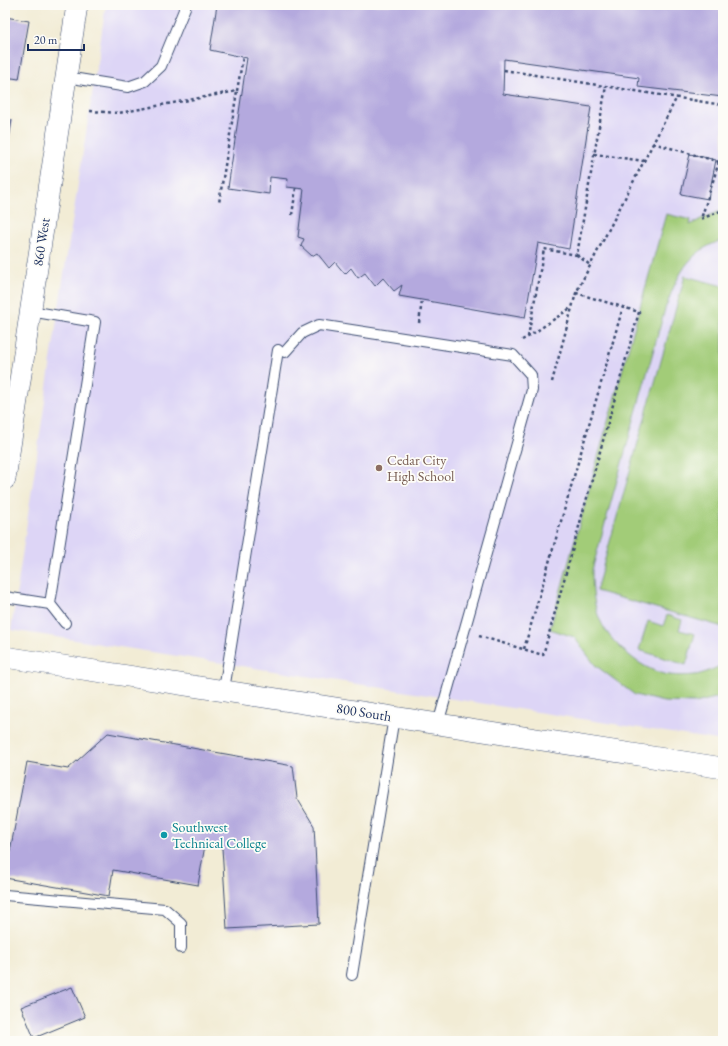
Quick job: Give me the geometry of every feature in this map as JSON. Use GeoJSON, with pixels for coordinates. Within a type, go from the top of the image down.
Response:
{"type":"FeatureCollection","features":[{"type":"Feature","properties":{"kind":"street","name":"860 West"},"geometry":{"type":"LineString","coordinates":[[5,479],[77,5]]}},
{"type":"Feature","properties":{"kind":"street","name":"800 South"},"geometry":{"type":"LineString","coordinates":[[5,657],[723,768]]}},
{"type":"Feature","properties":{"kind":"lane"},"geometry":{"type":"LineString","coordinates":[[66,77],[128,87],[145,81],[161,66],[186,5]]}},
{"type":"Feature","properties":{"kind":"lane"},"geometry":{"type":"LineString","coordinates":[[30,311],[95,322],[50,604]]}},
{"type":"Feature","properties":{"kind":"lane"},"geometry":{"type":"LineString","coordinates":[[224,690],[282,351],[302,333],[319,325],[513,355],[531,375],[532,390],[438,724]]}},
{"type":"Feature","properties":{"kind":"lane"},"geometry":{"type":"LineString","coordinates":[[5,597],[50,604],[64,623]]}},
{"type":"Feature","properties":{"kind":"lane"},"geometry":{"type":"LineString","coordinates":[[352,975],[394,717]]}},
{"type":"Feature","properties":{"kind":"lane"},"geometry":{"type":"LineString","coordinates":[[5,895],[166,909],[181,923],[181,948]]}},
{"type":"Feature","properties":{"kind":"path"},"geometry":{"type":"LineString","coordinates":[[219,203],[244,57]]}},
{"type":"Feature","properties":{"kind":"path"},"geometry":{"type":"LineString","coordinates":[[504,70],[723,104]]}},
{"type":"Feature","properties":{"kind":"path"},"geometry":{"type":"LineString","coordinates":[[577,255],[606,86]]}},
{"type":"Feature","properties":{"kind":"path"},"geometry":{"type":"LineString","coordinates":[[90,111],[119,113],[237,91]]}},
{"type":"Feature","properties":{"kind":"path"},"geometry":{"type":"LineString","coordinates":[[552,382],[576,293],[677,97]]}},
{"type":"Feature","properties":{"kind":"path"},"geometry":{"type":"LineString","coordinates":[[654,143],[723,162]]}},
{"type":"Feature","properties":{"kind":"path"},"geometry":{"type":"LineString","coordinates":[[594,154],[644,161]]}},
{"type":"Feature","properties":{"kind":"path"},"geometry":{"type":"LineString","coordinates":[[719,162],[700,219],[723,210]]}},
{"type":"Feature","properties":{"kind":"path"},"geometry":{"type":"LineString","coordinates":[[292,215],[296,188]]}},
{"type":"Feature","properties":{"kind":"path"},"geometry":{"type":"LineString","coordinates":[[528,337],[544,250],[577,255],[590,265]]}},
{"type":"Feature","properties":{"kind":"path"},"geometry":{"type":"LineString","coordinates":[[478,636],[543,655],[639,312],[576,293]]}},
{"type":"Feature","properties":{"kind":"path"},"geometry":{"type":"LineString","coordinates":[[419,323],[422,300]]}},
{"type":"Feature","properties":{"kind":"path"},"geometry":{"type":"LineString","coordinates":[[522,340],[572,307]]}},
{"type":"Feature","properties":{"kind":"path"},"geometry":{"type":"LineString","coordinates":[[524,649],[623,307]]}},
{"type":"Feature","properties":{"kind":"shaded area","name":"Cedar City High School"},"geometry":{"type":"Polygon","coordinates":[[[106,5],[723,5],[723,741],[11,630],[59,306],[106,5]]]}},
{"type":"Feature","properties":{"kind":"green space"},"geometry":{"type":"Polygon","coordinates":[[[723,210],[723,240],[700,251],[692,258],[679,276],[665,309],[592,570],[594,598],[596,610],[600,620],[613,640],[638,662],[656,671],[676,676],[697,675],[723,665],[723,696],[695,703],[664,702],[635,695],[595,665],[574,637],[550,629],[666,214],[691,220],[690,225],[723,210]]]}},
{"type":"Feature","properties":{"kind":"green space"},"geometry":{"type":"Polygon","coordinates":[[[685,276],[723,286],[723,627],[596,591],[685,276]]]}},
{"type":"Feature","properties":{"kind":"green space"},"geometry":{"type":"Polygon","coordinates":[[[667,615],[682,620],[679,630],[695,634],[686,665],[639,650],[648,621],[663,626],[667,615]]]}},
{"type":"Feature","properties":{"kind":"building"},"geometry":{"type":"Polygon","coordinates":[[[217,5],[723,5],[723,97],[638,87],[639,78],[504,59],[503,94],[591,107],[569,249],[538,243],[525,318],[399,296],[402,285],[394,291],[383,278],[375,286],[365,273],[358,278],[351,268],[345,274],[335,262],[329,268],[317,253],[312,256],[301,246],[304,239],[298,237],[304,189],[287,187],[288,179],[270,177],[269,194],[228,188],[247,58],[210,50],[217,5]]]}},
{"type":"Feature","properties":{"kind":"building"},"geometry":{"type":"Polygon","coordinates":[[[5,17],[29,21],[19,79],[5,77],[5,17]]]}},
{"type":"Feature","properties":{"kind":"building"},"geometry":{"type":"Polygon","coordinates":[[[5,119],[12,120],[9,139],[5,138],[5,119]]]}},
{"type":"Feature","properties":{"kind":"building"},"geometry":{"type":"Polygon","coordinates":[[[690,154],[716,160],[708,199],[681,194],[690,154]]]}},
{"type":"Feature","properties":{"kind":"building","name":"Southwest Technical College"},"geometry":{"type":"Polygon","coordinates":[[[108,733],[293,766],[297,798],[314,826],[319,924],[227,929],[222,848],[205,845],[198,885],[113,870],[109,896],[5,878],[27,762],[68,769],[108,733]]]}},
{"type":"Feature","properties":{"kind":"building"},"geometry":{"type":"Polygon","coordinates":[[[72,987],[85,1017],[34,1038],[21,1007],[72,987]]]}},
{"type":"Feature","properties":{"kind":"place","name":"Cedar City High School"},"geometry":{"type":"Point","coordinates":[379,468]}},
{"type":"Feature","properties":{"kind":"place","name":"Southwest Technical College"},"geometry":{"type":"Point","coordinates":[164,835]}}]}
